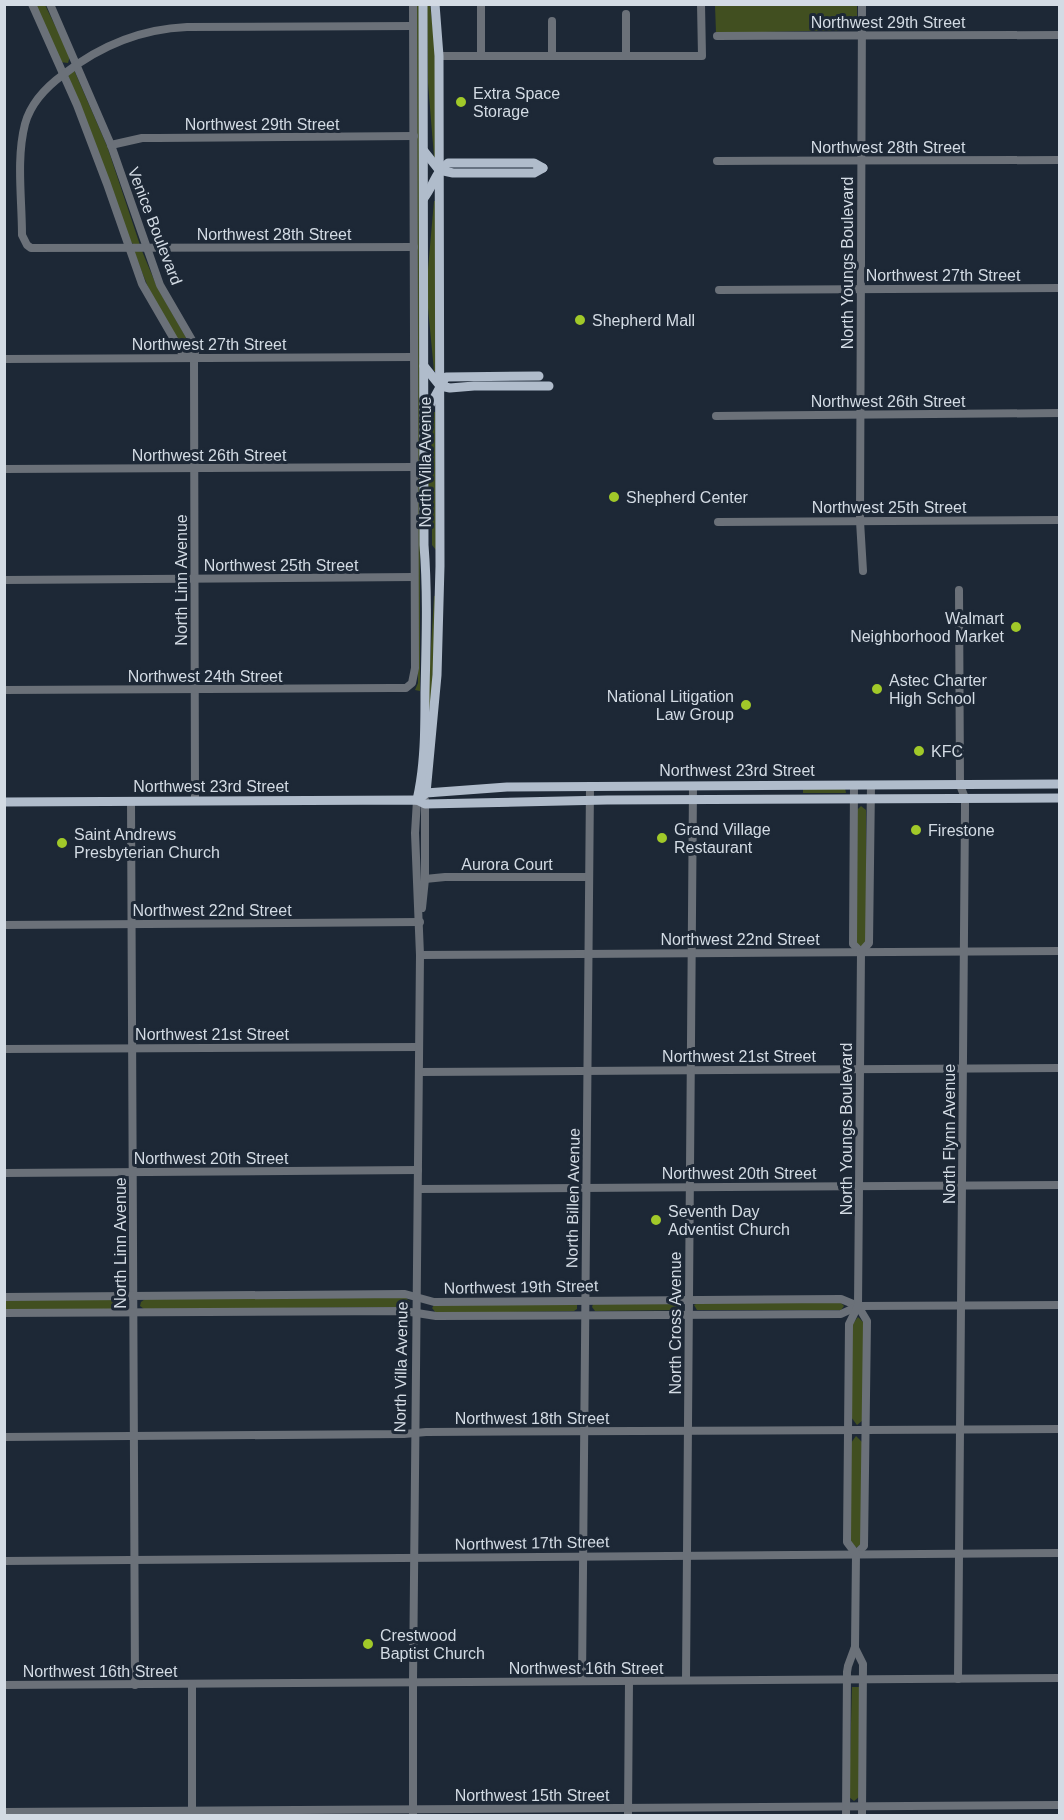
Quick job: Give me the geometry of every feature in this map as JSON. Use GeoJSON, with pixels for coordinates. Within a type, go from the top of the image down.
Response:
{"type":"FeatureCollection","features":[{"type":"Feature","properties":{"kind":"main road","name":"North Villa Avenue"},"geometry":{"type":"LineString","coordinates":[[421,802],[428,592],[424,545],[423,4]]}},
{"type":"Feature","properties":{"kind":"main road","name":"North Villa Avenue"},"geometry":{"type":"LineString","coordinates":[[426,793],[437,675],[439,561],[439,56],[435,4]]}},
{"type":"Feature","properties":{"kind":"main road"},"geometry":{"type":"LineString","coordinates":[[424,151],[439,170],[453,173],[534,173],[543,168],[534,163],[448,163],[439,170],[431,189],[424,198]]}},
{"type":"Feature","properties":{"kind":"main road"},"geometry":{"type":"LineString","coordinates":[[424,366],[440,386],[450,388],[549,386]]}},
{"type":"Feature","properties":{"kind":"main road"},"geometry":{"type":"LineString","coordinates":[[424,413],[431,405],[446,377],[539,376]]}},
{"type":"Feature","properties":{"kind":"main road"},"geometry":{"type":"LineString","coordinates":[[424,545],[439,561],[428,592]]}},
{"type":"Feature","properties":{"kind":"main road","name":"Northwest 23rd Street"},"geometry":{"type":"LineString","coordinates":[[426,793],[507,787],[1059,784]]}},
{"type":"Feature","properties":{"kind":"main road"},"geometry":{"type":"LineString","coordinates":[[786,785],[786,799]]}},
{"type":"Feature","properties":{"kind":"main road"},"geometry":{"type":"LineString","coordinates":[[1019,785],[1020,798]]}},
{"type":"Feature","properties":{"kind":"main road"},"geometry":{"type":"LineString","coordinates":[[607,800],[621,786],[651,799]]}},
{"type":"Feature","properties":{"kind":"main road"},"geometry":{"type":"LineString","coordinates":[[507,787],[508,802]]}},
{"type":"Feature","properties":{"kind":"main road"},"geometry":{"type":"LineString","coordinates":[[547,787],[548,801]]}},
{"type":"Feature","properties":{"kind":"main road"},"geometry":{"type":"LineString","coordinates":[[472,789],[472,803]]}},
{"type":"Feature","properties":{"kind":"main road"},"geometry":{"type":"LineString","coordinates":[[421,802],[426,793]]}},
{"type":"Feature","properties":{"kind":"main road","name":"Northwest 23rd Street"},"geometry":{"type":"LineString","coordinates":[[4,802],[472,803],[651,799],[1059,798]]}},
{"type":"Feature","properties":{"kind":"street","name":"Venice Boulevard"},"geometry":{"type":"LineString","coordinates":[[32,4],[77,105],[142,284],[182,353],[194,358],[196,346],[160,285],[111,145],[50,4]]}},
{"type":"Feature","properties":{"kind":"street","name":"North Villa Avenue"},"geometry":{"type":"LineString","coordinates":[[406,688],[410,686],[414,677],[413,4]]}},
{"type":"Feature","properties":{"kind":"street"},"geometry":{"type":"LineString","coordinates":[[481,4],[481,55]]}},
{"type":"Feature","properties":{"kind":"street"},"geometry":{"type":"LineString","coordinates":[[439,56],[702,56],[701,4]]}},
{"type":"Feature","properties":{"kind":"street","name":"North Youngs Boulevard"},"geometry":{"type":"LineString","coordinates":[[862,4],[860,521],[863,571]]}},
{"type":"Feature","properties":{"kind":"street"},"geometry":{"type":"LineString","coordinates":[[626,14],[626,56]]}},
{"type":"Feature","properties":{"kind":"street"},"geometry":{"type":"LineString","coordinates":[[552,21],[552,55]]}},
{"type":"Feature","properties":{"kind":"street"},"geometry":{"type":"LineString","coordinates":[[63,74],[96,51],[120,40],[163,29],[413,26]]}},
{"type":"Feature","properties":{"kind":"street","name":"Northwest 29th Street"},"geometry":{"type":"LineString","coordinates":[[717,36],[1059,35]]}},
{"type":"Feature","properties":{"kind":"street","name":"Northwest 28th Street"},"geometry":{"type":"LineString","coordinates":[[63,74],[35,101],[27,117],[23,135],[22,235],[27,245],[34,249],[414,247]]}},
{"type":"Feature","properties":{"kind":"street","name":"Northwest 29th Street"},"geometry":{"type":"LineString","coordinates":[[111,145],[142,138],[414,136]]}},
{"type":"Feature","properties":{"kind":"street","name":"Northwest 28th Street"},"geometry":{"type":"LineString","coordinates":[[717,161],[1059,160]]}},
{"type":"Feature","properties":{"kind":"street","name":"Northwest 27th Street"},"geometry":{"type":"LineString","coordinates":[[719,290],[1059,288]]}},
{"type":"Feature","properties":{"kind":"street","name":"Northwest 27th Street"},"geometry":{"type":"LineString","coordinates":[[4,359],[414,357]]}},
{"type":"Feature","properties":{"kind":"street","name":"North Linn Avenue"},"geometry":{"type":"LineString","coordinates":[[194,358],[195,801]]}},
{"type":"Feature","properties":{"kind":"street","name":"Northwest 26th Street"},"geometry":{"type":"LineString","coordinates":[[716,416],[1059,413]]}},
{"type":"Feature","properties":{"kind":"street","name":"Northwest 26th Street"},"geometry":{"type":"LineString","coordinates":[[4,469],[414,467]]}},
{"type":"Feature","properties":{"kind":"street","name":"Northwest 25th Street"},"geometry":{"type":"LineString","coordinates":[[718,522],[1059,520]]}},
{"type":"Feature","properties":{"kind":"street","name":"Northwest 25th Street"},"geometry":{"type":"LineString","coordinates":[[4,580],[414,578]]}},
{"type":"Feature","properties":{"kind":"street","name":"North Flynn Avenue"},"geometry":{"type":"LineString","coordinates":[[958,1679],[965,798],[960,785],[959,590]]}},
{"type":"Feature","properties":{"kind":"street","name":"Northwest 24th Street"},"geometry":{"type":"LineString","coordinates":[[4,690],[406,688]]}},
{"type":"Feature","properties":{"kind":"street","name":"North Youngs Boulevard"},"geometry":{"type":"LineString","coordinates":[[855,785],[853,944],[861,952]]}},
{"type":"Feature","properties":{"kind":"street","name":"North Youngs Boulevard"},"geometry":{"type":"LineString","coordinates":[[846,1815],[847,1679],[848,1666],[855,1647],[856,1554],[847,1542],[849,1324],[858,1306],[861,952],[868,943],[871,785]]}},
{"type":"Feature","properties":{"kind":"street","name":"North Billen Avenue"},"geometry":{"type":"LineString","coordinates":[[582,1681],[590,786]]}},
{"type":"Feature","properties":{"kind":"street","name":"North Cross Avenue"},"geometry":{"type":"LineString","coordinates":[[686,1680],[693,786]]}},
{"type":"Feature","properties":{"kind":"street","name":"North Linn Avenue"},"geometry":{"type":"LineString","coordinates":[[131,801],[135,1685]]}},
{"type":"Feature","properties":{"kind":"street","name":"North Villa Avenue"},"geometry":{"type":"LineString","coordinates":[[420,920],[424,879],[421,802]]}},
{"type":"Feature","properties":{"kind":"street","name":"North Villa Avenue"},"geometry":{"type":"LineString","coordinates":[[413,1812],[420,955],[415,833],[421,802]]}},
{"type":"Feature","properties":{"kind":"street","name":"Aurora Court"},"geometry":{"type":"LineString","coordinates":[[424,879],[590,877]]}},
{"type":"Feature","properties":{"kind":"street","name":"Northwest 22nd Street"},"geometry":{"type":"LineString","coordinates":[[4,925],[420,920]]}},
{"type":"Feature","properties":{"kind":"street","name":"Northwest 22nd Street"},"geometry":{"type":"LineString","coordinates":[[420,955],[1059,951]]}},
{"type":"Feature","properties":{"kind":"street","name":"Northwest 21st Street"},"geometry":{"type":"LineString","coordinates":[[4,1049],[419,1047]]}},
{"type":"Feature","properties":{"kind":"street","name":"Northwest 21st Street"},"geometry":{"type":"LineString","coordinates":[[419,1072],[1059,1068]]}},
{"type":"Feature","properties":{"kind":"street","name":"Northwest 20th Street"},"geometry":{"type":"LineString","coordinates":[[4,1173],[418,1170]]}},
{"type":"Feature","properties":{"kind":"street","name":"Northwest 20th Street"},"geometry":{"type":"LineString","coordinates":[[418,1189],[1059,1185]]}},
{"type":"Feature","properties":{"kind":"street","name":"Northwest 19th Street"},"geometry":{"type":"LineString","coordinates":[[4,1297],[405,1294],[435,1302],[841,1299],[858,1306],[1059,1305]]}},
{"type":"Feature","properties":{"kind":"street","name":"North Youngs Boulevard"},"geometry":{"type":"LineString","coordinates":[[856,1554],[864,1546],[867,1321],[858,1306]]}},
{"type":"Feature","properties":{"kind":"street","name":"Northwest 19th Street"},"geometry":{"type":"LineString","coordinates":[[4,1313],[404,1311],[436,1316],[841,1314],[858,1306]]}},
{"type":"Feature","properties":{"kind":"street","name":"Northwest 18th Street"},"geometry":{"type":"LineString","coordinates":[[4,1437],[1059,1429]]}},
{"type":"Feature","properties":{"kind":"street","name":"Northwest 17th Street"},"geometry":{"type":"LineString","coordinates":[[4,1561],[1059,1553]]}},
{"type":"Feature","properties":{"kind":"street","name":"North Youngs Boulevard"},"geometry":{"type":"LineString","coordinates":[[855,1647],[863,1664],[862,1815]]}},
{"type":"Feature","properties":{"kind":"street","name":"Northwest 16th Street"},"geometry":{"type":"LineString","coordinates":[[4,1685],[1059,1678]]}},
{"type":"Feature","properties":{"kind":"street"},"geometry":{"type":"LineString","coordinates":[[628,1811],[629,1681]]}},
{"type":"Feature","properties":{"kind":"street"},"geometry":{"type":"LineString","coordinates":[[192,1684],[192,1814]]}},
{"type":"Feature","properties":{"kind":"street","name":"Northwest 15th Street"},"geometry":{"type":"LineString","coordinates":[[4,1812],[192,1814],[628,1811],[1059,1804]]}},
{"type":"Feature","properties":{"kind":"green space"},"geometry":{"type":"Polygon","coordinates":[[[419,4],[420,691],[415,690],[418,683],[416,5],[419,4]]]}},
{"type":"Feature","properties":{"kind":"green space"},"geometry":{"type":"Polygon","coordinates":[[[34,5],[45,5],[70,56],[68,63],[60,62],[34,5]]]}},
{"type":"Feature","properties":{"kind":"green space"},"geometry":{"type":"Polygon","coordinates":[[[427,5],[430,5],[435,46],[435,157],[428,83],[427,5]]]}},
{"type":"Feature","properties":{"kind":"green space"},"geometry":{"type":"Polygon","coordinates":[[[715,5],[857,5],[857,27],[853,30],[716,33],[715,5]]]}},
{"type":"Feature","properties":{"kind":"green space"},"geometry":{"type":"Polygon","coordinates":[[[74,70],[107,146],[140,245],[134,245],[130,241],[68,75],[74,70]]]}},
{"type":"Feature","properties":{"kind":"green space"},"geometry":{"type":"Polygon","coordinates":[[[434,201],[435,371],[428,308],[428,269],[434,201]]]}},
{"type":"Feature","properties":{"kind":"green space"},"geometry":{"type":"Polygon","coordinates":[[[134,251],[142,251],[157,287],[192,348],[188,353],[163,317],[134,251]]]}},
{"type":"Feature","properties":{"kind":"green space"},"geometry":{"type":"Polygon","coordinates":[[[434,412],[436,550],[432,545],[428,489],[434,412]]]}},
{"type":"Feature","properties":{"kind":"green space"},"geometry":{"type":"Polygon","coordinates":[[[434,596],[436,596],[431,722],[428,697],[434,596]]]}},
{"type":"Feature","properties":{"kind":"green space"},"geometry":{"type":"Polygon","coordinates":[[[845,788],[846,793],[803,793],[803,789],[845,788]]]}},
{"type":"Feature","properties":{"kind":"green space"},"geometry":{"type":"Polygon","coordinates":[[[861,806],[866,810],[866,946],[856,946],[857,810],[861,806]]]}},
{"type":"Feature","properties":{"kind":"green space"},"geometry":{"type":"Polygon","coordinates":[[[405,1297],[410,1302],[405,1307],[144,1309],[140,1306],[145,1299],[405,1297]]]}},
{"type":"Feature","properties":{"kind":"green space"},"geometry":{"type":"Polygon","coordinates":[[[4,1300],[124,1300],[126,1305],[122,1309],[5,1310],[4,1300]]]}},
{"type":"Feature","properties":{"kind":"green space"},"geometry":{"type":"Polygon","coordinates":[[[680,1303],[684,1306],[681,1310],[595,1311],[592,1307],[593,1304],[680,1303]]]}},
{"type":"Feature","properties":{"kind":"green space"},"geometry":{"type":"Polygon","coordinates":[[[698,1303],[841,1303],[844,1306],[841,1310],[697,1310],[694,1305],[698,1303]]]}},
{"type":"Feature","properties":{"kind":"green space"},"geometry":{"type":"Polygon","coordinates":[[[577,1304],[577,1309],[574,1311],[436,1313],[432,1308],[434,1305],[577,1304]]]}},
{"type":"Feature","properties":{"kind":"green space"},"geometry":{"type":"Polygon","coordinates":[[[858,1317],[863,1322],[863,1420],[857,1425],[851,1417],[852,1325],[858,1317]]]}},
{"type":"Feature","properties":{"kind":"green space"},"geometry":{"type":"Polygon","coordinates":[[[856,1436],[863,1443],[861,1544],[856,1548],[850,1540],[851,1443],[856,1436]]]}},
{"type":"Feature","properties":{"kind":"green space"},"geometry":{"type":"Polygon","coordinates":[[[852,1687],[860,1687],[859,1797],[854,1801],[849,1797],[852,1687]]]}},
{"type":"Feature","properties":{"kind":"place","name":"Extra Space Storage"},"geometry":{"type":"Point","coordinates":[461,102]}},
{"type":"Feature","properties":{"kind":"place","name":"Shepherd Mall"},"geometry":{"type":"Point","coordinates":[580,320]}},
{"type":"Feature","properties":{"kind":"place","name":"Shepherd Center"},"geometry":{"type":"Point","coordinates":[614,497]}},
{"type":"Feature","properties":{"kind":"place","name":"Walmart Neighborhood Market"},"geometry":{"type":"Point","coordinates":[1016,627]}},
{"type":"Feature","properties":{"kind":"place","name":"Astec Charter High School"},"geometry":{"type":"Point","coordinates":[877,689]}},
{"type":"Feature","properties":{"kind":"place","name":"National Litigation Law Group"},"geometry":{"type":"Point","coordinates":[746,705]}},
{"type":"Feature","properties":{"kind":"place","name":"KFC"},"geometry":{"type":"Point","coordinates":[919,751]}},
{"type":"Feature","properties":{"kind":"place","name":"Firestone"},"geometry":{"type":"Point","coordinates":[916,830]}},
{"type":"Feature","properties":{"kind":"place","name":"Grand Village Restaurant"},"geometry":{"type":"Point","coordinates":[662,838]}},
{"type":"Feature","properties":{"kind":"place","name":"Saint Andrews Presbyterian Church"},"geometry":{"type":"Point","coordinates":[62,843]}},
{"type":"Feature","properties":{"kind":"place","name":"Seventh Day Adventist Church"},"geometry":{"type":"Point","coordinates":[656,1220]}},
{"type":"Feature","properties":{"kind":"place","name":"Crestwood Baptist Church"},"geometry":{"type":"Point","coordinates":[368,1644]}}]}
